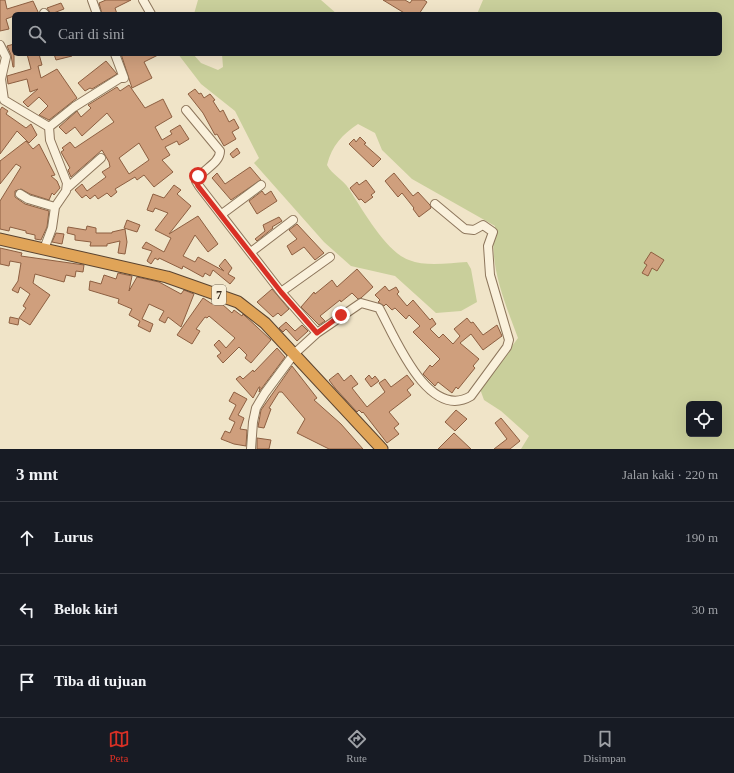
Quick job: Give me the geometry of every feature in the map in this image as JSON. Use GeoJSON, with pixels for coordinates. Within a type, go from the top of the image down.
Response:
{"type":"FeatureCollection","features":[{"type":"Feature","properties":{"kind":"highway","name":"7"},"geometry":{"type":"LineString","coordinates":[[0,239],[167,277],[238,302],[265,323],[382,449]]}},
{"type":"Feature","properties":{"kind":"street"},"geometry":{"type":"LineString","coordinates":[[92,0],[97,12]]}},
{"type":"Feature","properties":{"kind":"street"},"geometry":{"type":"LineString","coordinates":[[143,0],[150,12]]}},
{"type":"Feature","properties":{"kind":"street"},"geometry":{"type":"LineString","coordinates":[[0,45],[6,57],[1,79],[2,103],[49,127]]}},
{"type":"Feature","properties":{"kind":"street"},"geometry":{"type":"LineString","coordinates":[[49,127],[74,107],[120,78],[124,78],[116,56]]}},
{"type":"Feature","properties":{"kind":"street"},"geometry":{"type":"LineString","coordinates":[[186,110],[220,150],[218,158],[202,171],[196,181],[198,186],[222,214],[281,292],[317,333]]}},
{"type":"Feature","properties":{"kind":"street"},"geometry":{"type":"LineString","coordinates":[[49,127],[50,140],[67,183],[67,188]]}},
{"type":"Feature","properties":{"kind":"street"},"geometry":{"type":"LineString","coordinates":[[44,249],[52,228],[55,208],[67,188],[101,158]]}},
{"type":"Feature","properties":{"kind":"street"},"geometry":{"type":"LineString","coordinates":[[222,214],[261,185]]}},
{"type":"Feature","properties":{"kind":"street"},"geometry":{"type":"LineString","coordinates":[[20,194],[38,203],[55,208]]}},
{"type":"Feature","properties":{"kind":"street"},"geometry":{"type":"LineString","coordinates":[[251,449],[253,422],[256,408],[265,393],[294,354],[317,333],[360,303],[379,308],[410,366],[428,388],[452,401],[464,401],[471,396],[506,347],[508,340],[490,276],[488,246],[493,232],[483,225],[474,230],[465,229],[435,204]]}},
{"type":"Feature","properties":{"kind":"street"},"geometry":{"type":"LineString","coordinates":[[251,252],[293,220]]}},
{"type":"Feature","properties":{"kind":"street"},"geometry":{"type":"LineString","coordinates":[[281,292],[330,257]]}},
{"type":"Feature","properties":{"kind":"green space"},"geometry":{"type":"Polygon","coordinates":[[[198,0],[321,0],[335,12],[195,12],[198,0]]]}},
{"type":"Feature","properties":{"kind":"green space"},"geometry":{"type":"Polygon","coordinates":[[[483,0],[734,0],[734,449],[521,449],[529,436],[501,411],[484,400],[480,389],[518,338],[503,297],[496,269],[493,240],[495,226],[412,179],[382,150],[375,133],[358,124],[338,141],[327,165],[332,172],[344,182],[384,240],[401,256],[409,260],[423,263],[438,264],[467,262],[471,269],[477,302],[461,311],[436,313],[395,276],[351,266],[324,242],[254,163],[259,158],[235,111],[201,84],[180,56],[195,56],[201,63],[218,70],[223,67],[222,56],[722,56],[722,12],[478,12],[483,0]]]}},
{"type":"Feature","properties":{"kind":"building"},"geometry":{"type":"Polygon","coordinates":[[[0,0],[5,0],[7,9],[33,1],[38,12],[12,12],[12,17],[6,19],[9,29],[0,31],[0,0]]]}},
{"type":"Feature","properties":{"kind":"building"},"geometry":{"type":"Polygon","coordinates":[[[106,0],[131,0],[115,8],[116,12],[101,12],[99,3],[106,0]]]}},
{"type":"Feature","properties":{"kind":"building"},"geometry":{"type":"Polygon","coordinates":[[[383,0],[405,0],[410,3],[412,0],[424,0],[427,2],[420,12],[403,12],[383,0]]]}},
{"type":"Feature","properties":{"kind":"building"},"geometry":{"type":"Polygon","coordinates":[[[61,3],[64,9],[56,12],[50,12],[47,8],[61,3]]]}},
{"type":"Feature","properties":{"kind":"building"},"geometry":{"type":"Polygon","coordinates":[[[12,45],[14,67],[11,55],[7,46],[12,45]]]}},
{"type":"Feature","properties":{"kind":"building"},"geometry":{"type":"Polygon","coordinates":[[[28,56],[40,56],[42,65],[38,66],[41,78],[57,69],[77,98],[49,120],[39,115],[48,106],[39,97],[28,107],[23,102],[38,89],[30,92],[27,79],[8,84],[7,76],[31,69],[28,56]]]}},
{"type":"Feature","properties":{"kind":"building"},"geometry":{"type":"Polygon","coordinates":[[[55,56],[72,56],[56,60],[55,56]]]}},
{"type":"Feature","properties":{"kind":"building"},"geometry":{"type":"Polygon","coordinates":[[[122,56],[156,56],[144,62],[152,78],[132,88],[122,56]]]}},
{"type":"Feature","properties":{"kind":"building"},"geometry":{"type":"Polygon","coordinates":[[[106,61],[117,74],[92,89],[90,88],[85,91],[78,83],[106,61]]]}},
{"type":"Feature","properties":{"kind":"building"},"geometry":{"type":"Polygon","coordinates":[[[129,85],[145,108],[163,99],[172,117],[155,127],[162,140],[172,134],[170,131],[180,125],[189,139],[179,145],[177,141],[165,147],[170,155],[162,160],[173,172],[154,187],[144,175],[137,180],[135,177],[115,189],[117,192],[111,197],[107,193],[98,199],[95,195],[90,199],[86,195],[82,198],[75,190],[82,184],[87,191],[106,177],[102,172],[110,167],[109,162],[102,150],[71,177],[68,170],[70,168],[61,152],[64,150],[62,148],[70,142],[75,148],[114,122],[107,113],[82,136],[75,127],[66,134],[59,127],[77,111],[81,117],[91,108],[88,105],[117,87],[120,91],[129,85]],[[139,143],[119,158],[129,174],[149,160],[139,143]]]}},
{"type":"Feature","properties":{"kind":"building"},"geometry":{"type":"Polygon","coordinates":[[[195,89],[199,94],[201,93],[204,98],[210,94],[215,100],[213,101],[220,112],[223,110],[229,122],[234,119],[239,128],[232,132],[236,139],[224,146],[217,134],[215,135],[203,113],[188,94],[195,89]]]}},
{"type":"Feature","properties":{"kind":"building"},"geometry":{"type":"Polygon","coordinates":[[[2,107],[8,111],[6,114],[26,128],[31,124],[37,135],[29,143],[17,131],[0,154],[0,110],[2,107]]]}},
{"type":"Feature","properties":{"kind":"building"},"geometry":{"type":"Polygon","coordinates":[[[360,137],[366,143],[364,144],[381,159],[373,167],[349,144],[354,139],[356,142],[360,137]]]}},
{"type":"Feature","properties":{"kind":"building"},"geometry":{"type":"Polygon","coordinates":[[[26,141],[33,149],[39,144],[55,175],[51,176],[57,181],[60,188],[54,195],[52,193],[49,200],[30,194],[21,189],[15,191],[15,197],[25,204],[49,211],[47,227],[41,240],[35,239],[35,235],[26,233],[26,231],[10,227],[9,231],[0,229],[0,201],[21,167],[16,164],[0,184],[0,161],[26,141]]]}},
{"type":"Feature","properties":{"kind":"building"},"geometry":{"type":"Polygon","coordinates":[[[237,148],[240,153],[233,158],[230,154],[237,148]]]}},
{"type":"Feature","properties":{"kind":"building"},"geometry":{"type":"Polygon","coordinates":[[[250,167],[261,180],[231,200],[212,178],[217,173],[225,184],[250,167]]]}},
{"type":"Feature","properties":{"kind":"building"},"geometry":{"type":"Polygon","coordinates":[[[394,173],[413,196],[418,192],[431,208],[419,217],[402,193],[398,197],[385,181],[394,173]]]}},
{"type":"Feature","properties":{"kind":"building"},"geometry":{"type":"Polygon","coordinates":[[[366,180],[375,192],[371,195],[373,197],[365,203],[361,199],[359,200],[350,188],[357,182],[359,185],[366,180]]]}},
{"type":"Feature","properties":{"kind":"building"},"geometry":{"type":"Polygon","coordinates":[[[174,185],[181,190],[177,194],[191,206],[169,234],[198,216],[218,244],[208,252],[195,235],[183,256],[195,262],[198,257],[224,271],[219,266],[225,259],[232,268],[228,274],[235,278],[230,284],[213,270],[210,276],[205,273],[203,277],[183,266],[182,269],[159,258],[158,260],[155,258],[151,264],[147,261],[152,251],[142,248],[146,242],[164,252],[171,238],[155,230],[168,213],[155,208],[153,212],[147,210],[153,194],[164,198],[174,185]]]}},
{"type":"Feature","properties":{"kind":"building"},"geometry":{"type":"Polygon","coordinates":[[[262,191],[265,195],[271,191],[277,201],[257,214],[249,201],[262,191]]]}},
{"type":"Feature","properties":{"kind":"building"},"geometry":{"type":"Polygon","coordinates":[[[279,217],[282,221],[272,227],[273,228],[257,241],[255,239],[265,231],[263,225],[279,217]]]}},
{"type":"Feature","properties":{"kind":"building"},"geometry":{"type":"Polygon","coordinates":[[[127,220],[140,225],[137,232],[124,228],[127,220]]]}},
{"type":"Feature","properties":{"kind":"building"},"geometry":{"type":"Polygon","coordinates":[[[297,224],[324,253],[315,260],[304,247],[292,255],[287,246],[297,239],[289,230],[297,224]]]}},
{"type":"Feature","properties":{"kind":"building"},"geometry":{"type":"Polygon","coordinates":[[[87,226],[96,228],[96,233],[112,233],[125,229],[127,242],[125,254],[118,253],[120,241],[107,244],[107,246],[90,246],[91,242],[75,240],[75,235],[67,233],[68,227],[86,230],[87,226]]]}},
{"type":"Feature","properties":{"kind":"building"},"geometry":{"type":"Polygon","coordinates":[[[56,233],[64,234],[62,244],[52,242],[56,233]]]}},
{"type":"Feature","properties":{"kind":"building"},"geometry":{"type":"Polygon","coordinates":[[[0,248],[22,253],[21,256],[84,265],[83,272],[76,271],[75,277],[66,275],[64,282],[35,274],[33,283],[50,295],[30,325],[19,318],[26,308],[23,306],[30,294],[20,287],[18,293],[12,290],[18,281],[21,263],[10,261],[9,266],[0,264],[0,248]]]}},
{"type":"Feature","properties":{"kind":"building"},"geometry":{"type":"Polygon","coordinates":[[[651,252],[664,260],[657,271],[652,268],[648,276],[642,273],[647,265],[644,263],[651,252]]]}},
{"type":"Feature","properties":{"kind":"building"},"geometry":{"type":"Polygon","coordinates":[[[357,269],[373,287],[361,298],[358,299],[352,293],[341,302],[340,300],[320,316],[325,321],[319,325],[301,307],[314,292],[315,294],[332,280],[337,287],[357,269]]]}},
{"type":"Feature","properties":{"kind":"building"},"geometry":{"type":"Polygon","coordinates":[[[118,273],[132,276],[129,291],[137,277],[159,282],[181,294],[184,290],[194,294],[181,327],[168,317],[165,323],[159,320],[164,311],[149,304],[142,319],[153,324],[150,332],[138,326],[140,321],[129,315],[132,309],[118,303],[119,299],[89,290],[90,281],[101,284],[104,275],[116,279],[118,273]]]}},
{"type":"Feature","properties":{"kind":"building"},"geometry":{"type":"Polygon","coordinates":[[[385,286],[389,291],[396,287],[399,292],[397,294],[407,306],[413,300],[430,320],[432,318],[436,324],[430,329],[439,338],[443,334],[453,344],[460,336],[454,329],[467,318],[471,323],[473,322],[483,335],[497,325],[502,336],[483,350],[471,334],[460,343],[479,359],[473,366],[475,368],[458,389],[456,387],[452,393],[438,382],[435,386],[423,374],[430,365],[432,367],[440,359],[413,332],[420,326],[409,315],[406,319],[395,308],[392,310],[386,304],[384,306],[378,302],[380,300],[375,295],[385,286]]]}},
{"type":"Feature","properties":{"kind":"building"},"geometry":{"type":"Polygon","coordinates":[[[272,289],[289,309],[281,316],[278,313],[273,317],[257,302],[272,289]]]}},
{"type":"Feature","properties":{"kind":"building"},"geometry":{"type":"Polygon","coordinates":[[[203,298],[212,304],[214,301],[222,304],[232,313],[234,310],[242,316],[243,314],[271,340],[251,363],[245,358],[247,355],[239,347],[223,363],[217,356],[221,353],[214,345],[219,340],[226,348],[235,338],[209,316],[207,318],[205,317],[196,329],[200,331],[192,344],[177,335],[203,298]]]}},
{"type":"Feature","properties":{"kind":"building"},"geometry":{"type":"Polygon","coordinates":[[[10,317],[19,319],[18,325],[9,323],[10,317]]]}},
{"type":"Feature","properties":{"kind":"building"},"geometry":{"type":"Polygon","coordinates":[[[286,322],[295,331],[302,325],[308,331],[297,341],[286,329],[283,332],[279,328],[286,322]]]}},
{"type":"Feature","properties":{"kind":"building"},"geometry":{"type":"Polygon","coordinates":[[[277,348],[285,357],[259,392],[259,387],[253,398],[236,379],[240,376],[243,379],[253,370],[254,372],[277,348]]]}},
{"type":"Feature","properties":{"kind":"building"},"geometry":{"type":"Polygon","coordinates":[[[292,366],[317,398],[314,400],[341,424],[363,449],[329,449],[297,433],[305,419],[282,392],[279,392],[269,408],[271,409],[264,428],[258,427],[261,410],[292,366]]]}},
{"type":"Feature","properties":{"kind":"building"},"geometry":{"type":"Polygon","coordinates":[[[338,373],[344,381],[351,375],[358,384],[352,388],[367,407],[385,392],[379,383],[385,379],[391,387],[407,375],[414,384],[407,390],[411,395],[389,412],[399,424],[394,428],[399,434],[387,443],[363,412],[362,413],[359,410],[357,412],[329,380],[338,373]]]}},
{"type":"Feature","properties":{"kind":"building"},"geometry":{"type":"Polygon","coordinates":[[[369,375],[372,379],[375,376],[379,381],[371,387],[365,379],[369,375]]]}},
{"type":"Feature","properties":{"kind":"building"},"geometry":{"type":"Polygon","coordinates":[[[234,392],[247,399],[238,415],[244,418],[240,429],[247,430],[246,446],[234,444],[221,439],[225,431],[230,433],[235,422],[229,419],[236,405],[229,401],[234,392]]]}},
{"type":"Feature","properties":{"kind":"building"},"geometry":{"type":"Polygon","coordinates":[[[456,410],[467,419],[455,431],[445,422],[456,410]]]}},
{"type":"Feature","properties":{"kind":"building"},"geometry":{"type":"Polygon","coordinates":[[[501,418],[520,441],[510,449],[494,449],[507,439],[495,423],[501,418]]]}},
{"type":"Feature","properties":{"kind":"building"},"geometry":{"type":"Polygon","coordinates":[[[454,433],[471,449],[438,449],[454,433]]]}},
{"type":"Feature","properties":{"kind":"building"},"geometry":{"type":"Polygon","coordinates":[[[257,438],[271,440],[269,449],[257,449],[257,438]]]}},
{"type":"Feature","properties":{"kind":"route"},"geometry":{"type":"LineString","coordinates":[[198,176],[196,181],[198,186],[222,214],[281,292],[317,333],[341,315]]}}]}
